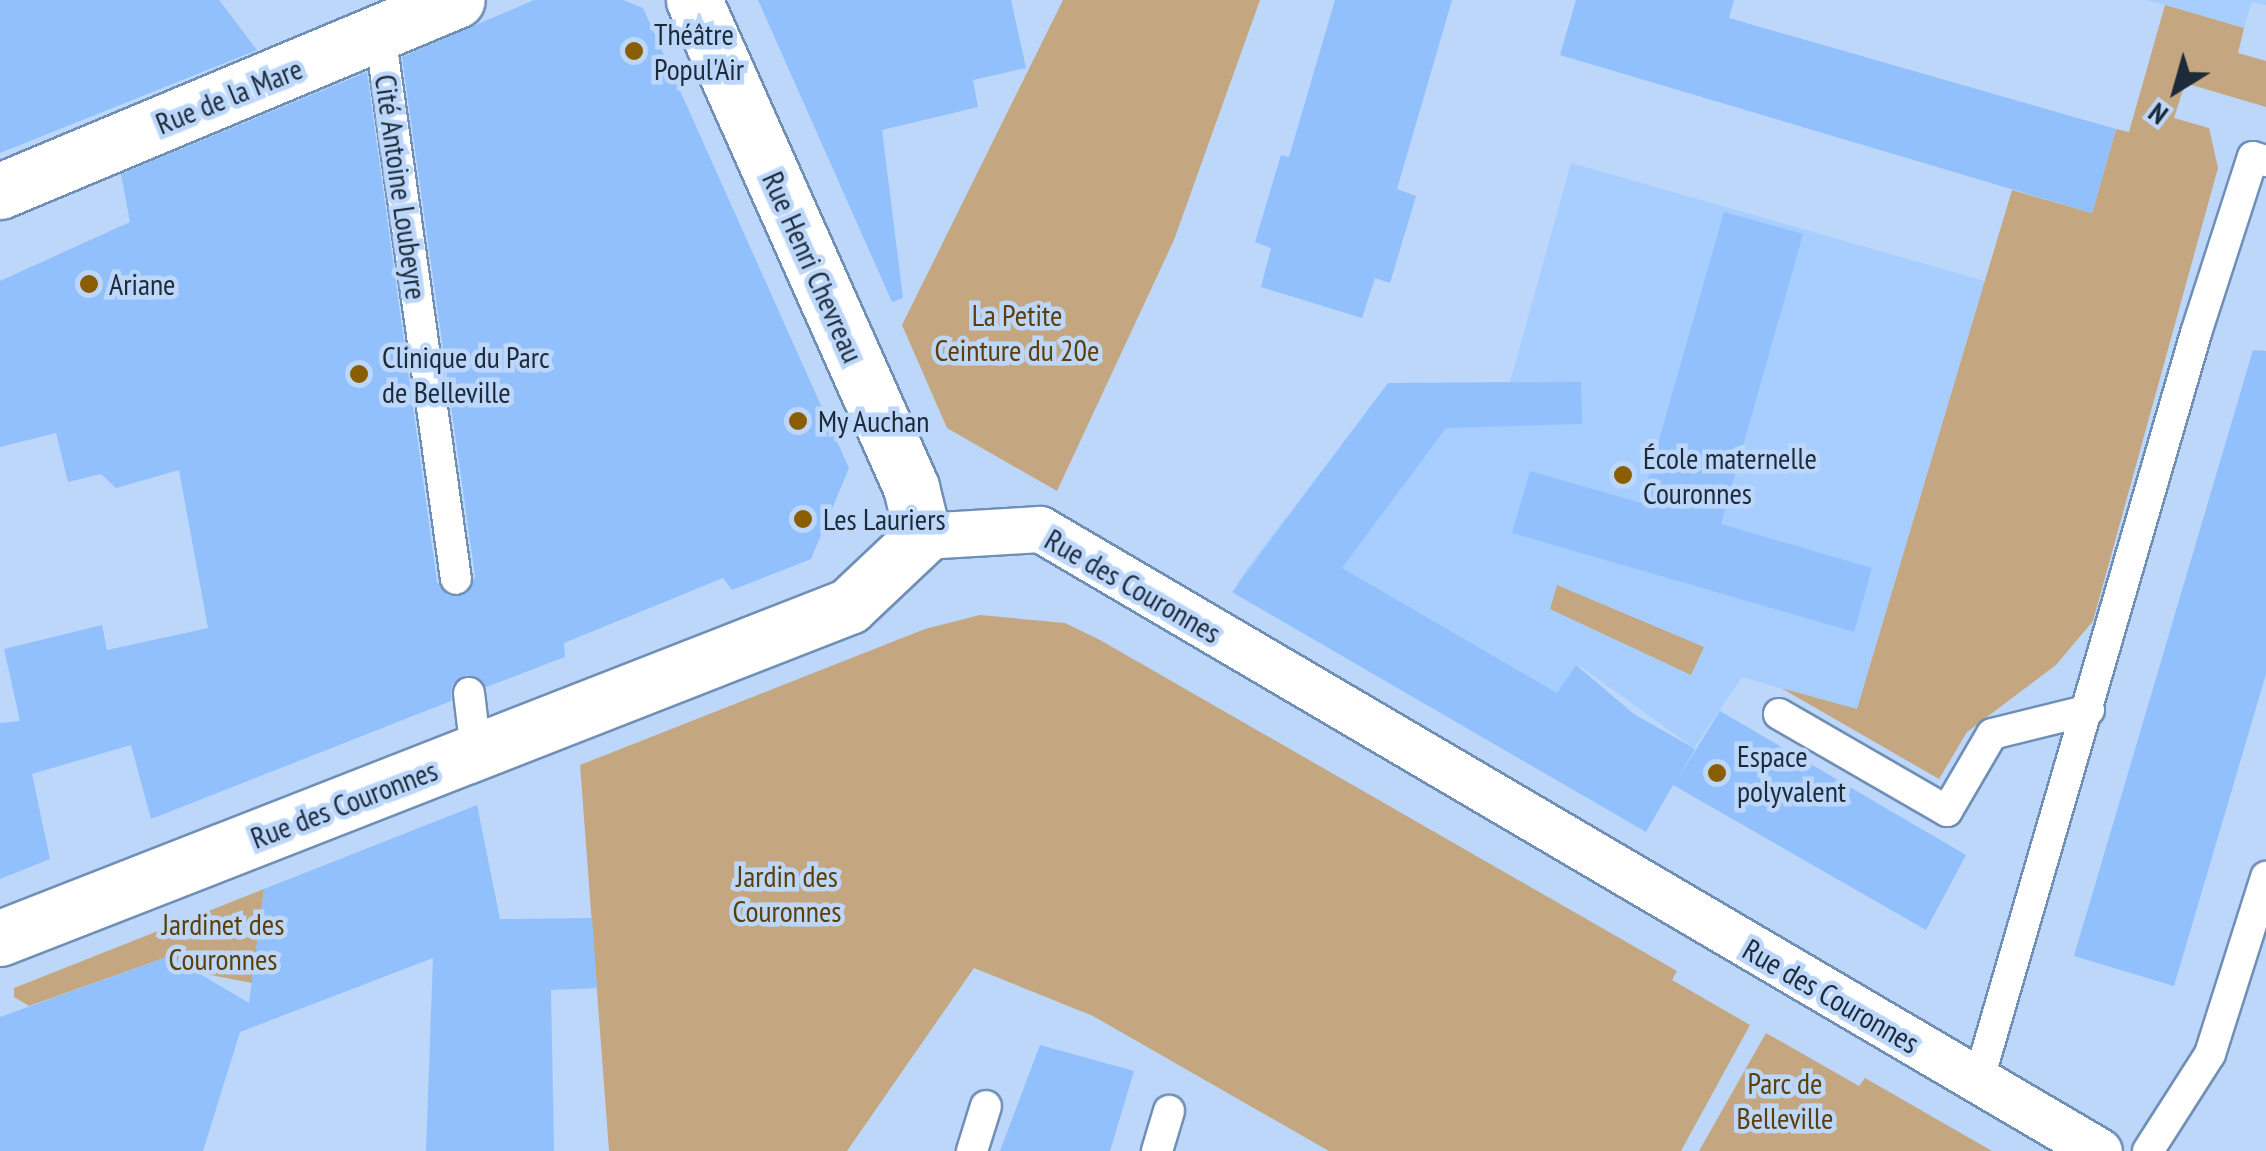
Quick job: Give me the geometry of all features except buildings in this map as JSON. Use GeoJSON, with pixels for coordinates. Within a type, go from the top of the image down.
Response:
{"type":"FeatureCollection","features":[{"type":"Feature","properties":{"kind":"street","name":"Rue de la Mare"},"geometry":{"type":"LineString","coordinates":[[0,191],[457,0]]}},
{"type":"Feature","properties":{"kind":"street","name":"Rue Henri Chevreau"},"geometry":{"type":"LineString","coordinates":[[694,0],[911,487],[924,536]]}},
{"type":"Feature","properties":{"kind":"street","name":"Rue des Couronnes"},"geometry":{"type":"LineString","coordinates":[[0,938],[849,606],[924,536],[1040,529],[2099,1151]]}},
{"type":"Feature","properties":{"kind":"lane","name":"Cité Antoine Loubeyre"},"geometry":{"type":"LineString","coordinates":[[380,34],[456,578]]}},
{"type":"Feature","properties":{"kind":"lane"},"geometry":{"type":"LineString","coordinates":[[1978,1082],[2253,156],[2266,161]]}},
{"type":"Feature","properties":{"kind":"lane"},"geometry":{"type":"LineString","coordinates":[[469,694],[476,752]]}},
{"type":"Feature","properties":{"kind":"lane"},"geometry":{"type":"LineString","coordinates":[[1779,714],[1946,812],[1992,734],[2089,710]]}},
{"type":"Feature","properties":{"kind":"lane"},"geometry":{"type":"LineString","coordinates":[[2148,1151],[2210,1054],[2266,877]]}},
{"type":"Feature","properties":{"kind":"lane"},"geometry":{"type":"LineString","coordinates":[[972,1151],[986,1106]]}},
{"type":"Feature","properties":{"kind":"lane"},"geometry":{"type":"LineString","coordinates":[[1157,1151],[1169,1111]]}},
{"type":"Feature","properties":{"kind":"shaded area"},"geometry":{"type":"Polygon","coordinates":[[[2147,0],[2266,0],[2266,5],[2252,2],[2244,28],[2147,0]]]}},
{"type":"Feature","properties":{"kind":"shaded area","name":"École maternelle Couronnes"},"geometry":{"type":"Polygon","coordinates":[[[1571,163],[1985,281],[1857,710],[1742,677],[1694,748],[1577,664],[1515,756],[1244,599],[1237,584],[1249,566],[1388,383],[1510,382],[1571,163]]]}},
{"type":"Feature","properties":{"kind":"green space","name":"La Petite Ceinture du 20e"},"geometry":{"type":"Polygon","coordinates":[[[1063,0],[1260,0],[1174,240],[1057,491],[947,428],[902,325],[1063,0]]]}},
{"type":"Feature","properties":{"kind":"green space"},"geometry":{"type":"Polygon","coordinates":[[[2165,5],[2244,28],[2238,53],[2266,61],[2266,107],[2185,83],[2174,118],[2209,128],[2218,168],[2093,621],[2056,665],[1967,732],[1939,779],[1781,688],[1857,709],[2012,190],[2092,213],[2116,129],[2129,132],[2165,5]]]}},
{"type":"Feature","properties":{"kind":"green space"},"geometry":{"type":"Polygon","coordinates":[[[1557,585],[1704,647],[1691,675],[1550,609],[1557,585]]]}},
{"type":"Feature","properties":{"kind":"green space","name":"Jardin des Couronnes"},"geometry":{"type":"Polygon","coordinates":[[[980,615],[1065,623],[1100,640],[1677,971],[1672,980],[1750,1025],[1681,1151],[1329,1151],[1093,1016],[974,968],[847,1151],[609,1151],[580,765],[925,629],[980,615]]]}},
{"type":"Feature","properties":{"kind":"green space","name":"Jardinet des Couronnes"},"geometry":{"type":"Polygon","coordinates":[[[264,889],[252,983],[195,972],[170,956],[29,1006],[14,997],[14,988],[264,889]]]}},
{"type":"Feature","properties":{"kind":"green space","name":"Parc de Belleville"},"geometry":{"type":"Polygon","coordinates":[[[1766,1033],[1859,1086],[1865,1078],[1992,1151],[1699,1151],[1766,1033]]]}},
{"type":"Feature","properties":{"kind":"place","name":"Théâtre Popul'Air"},"geometry":{"type":"Point","coordinates":[634,51]}},
{"type":"Feature","properties":{"kind":"place","name":"Ariane"},"geometry":{"type":"Point","coordinates":[89,284]}},
{"type":"Feature","properties":{"kind":"place","name":"Clinique du Parc de Belleville"},"geometry":{"type":"Point","coordinates":[359,374]}},
{"type":"Feature","properties":{"kind":"place","name":"My Auchan"},"geometry":{"type":"Point","coordinates":[798,421]}},
{"type":"Feature","properties":{"kind":"place","name":"École maternelle Couronnes"},"geometry":{"type":"Point","coordinates":[1623,475]}},
{"type":"Feature","properties":{"kind":"place","name":"Les Lauriers"},"geometry":{"type":"Point","coordinates":[803,519]}},
{"type":"Feature","properties":{"kind":"place","name":"Espace polyvalent"},"geometry":{"type":"Point","coordinates":[1717,773]}}]}
